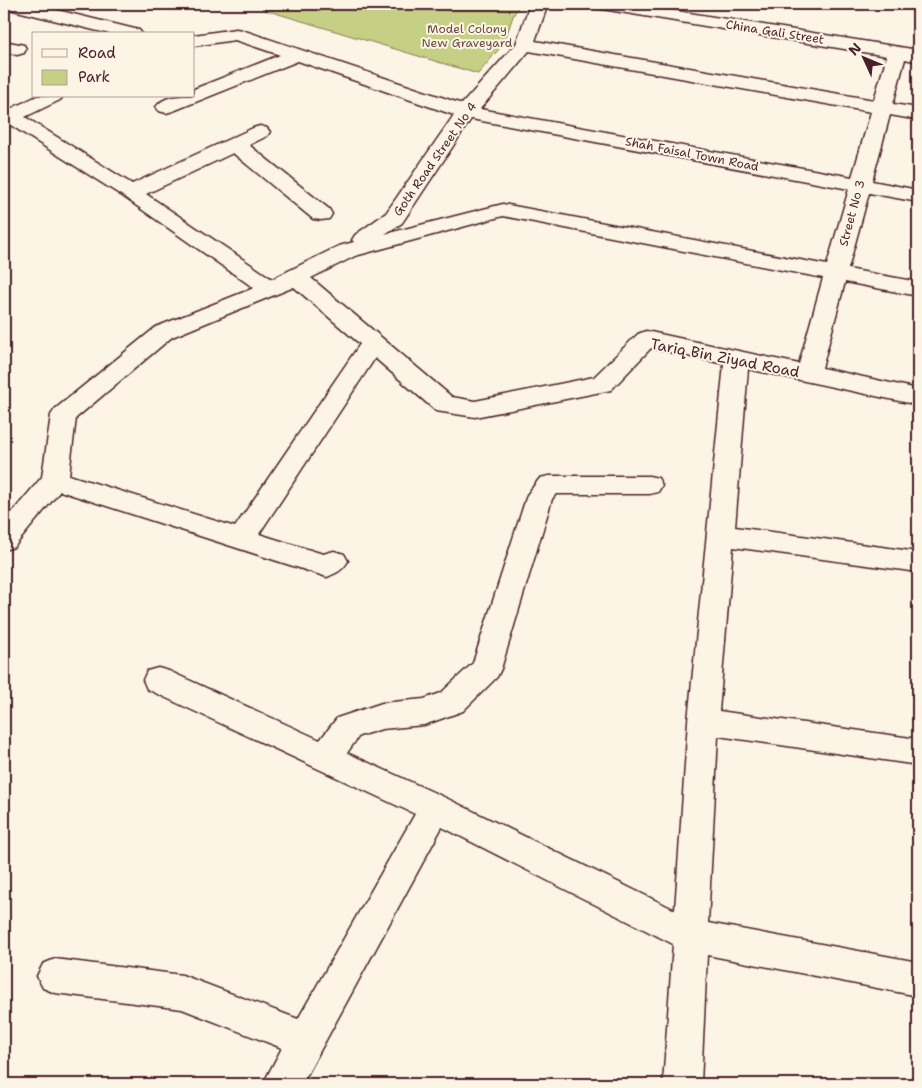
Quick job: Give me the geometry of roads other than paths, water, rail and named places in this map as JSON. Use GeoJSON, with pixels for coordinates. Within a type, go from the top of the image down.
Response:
{"type":"FeatureCollection","features":[{"type":"Feature","properties":{"kind":"street"},"geometry":{"type":"LineString","coordinates":[[11,4],[125,32]]}},
{"type":"Feature","properties":{"kind":"street","name":"Goth Road Street No 4"},"geometry":{"type":"LineString","coordinates":[[347,251],[394,218],[466,112],[525,45],[540,4]]}},
{"type":"Feature","properties":{"kind":"street","name":"China Gali Street"},"geometry":{"type":"LineString","coordinates":[[602,4],[918,56]]}},
{"type":"Feature","properties":{"kind":"street","name":"Shah Faisal Town Road"},"geometry":{"type":"LineString","coordinates":[[195,40],[236,34],[466,112],[918,196]]}},
{"type":"Feature","properties":{"kind":"street"},"geometry":{"type":"LineString","coordinates":[[525,45],[918,114]]}},
{"type":"Feature","properties":{"kind":"street","name":"Street No 3"},"geometry":{"type":"LineString","coordinates":[[808,374],[897,52]]}},
{"type":"Feature","properties":{"kind":"street"},"geometry":{"type":"LineString","coordinates":[[195,95],[299,54]]}},
{"type":"Feature","properties":{"kind":"street"},"geometry":{"type":"LineString","coordinates":[[166,107],[188,98]]}},
{"type":"Feature","properties":{"kind":"street"},"geometry":{"type":"LineString","coordinates":[[9,111],[47,99]]}},
{"type":"Feature","properties":{"kind":"street"},"geometry":{"type":"LineString","coordinates":[[9,111],[131,192],[271,290]]}},
{"type":"Feature","properties":{"kind":"street"},"geometry":{"type":"LineString","coordinates":[[131,192],[260,132]]}},
{"type":"Feature","properties":{"kind":"street"},"geometry":{"type":"LineString","coordinates":[[235,144],[322,214]]}},
{"type":"Feature","properties":{"kind":"street"},"geometry":{"type":"LineString","coordinates":[[4,540],[55,480],[64,415],[164,332],[271,290],[347,251],[503,210],[918,289]]}},
{"type":"Feature","properties":{"kind":"street","name":"Tariq Bin Ziyad Road"},"geometry":{"type":"LineString","coordinates":[[296,277],[445,405],[475,409],[602,384],[646,339],[918,397]]}},
{"type":"Feature","properties":{"kind":"street"},"geometry":{"type":"LineString","coordinates":[[241,539],[373,343]]}},
{"type":"Feature","properties":{"kind":"street"},"geometry":{"type":"LineString","coordinates":[[682,1084],[703,721],[738,359]]}},
{"type":"Feature","properties":{"kind":"street"},"geometry":{"type":"LineString","coordinates":[[55,480],[327,566],[334,561]]}},
{"type":"Feature","properties":{"kind":"street"},"geometry":{"type":"LineString","coordinates":[[324,758],[348,727],[382,716],[424,712],[452,702],[486,669],[540,495],[550,485],[649,485]]}},
{"type":"Feature","properties":{"kind":"street"},"geometry":{"type":"LineString","coordinates":[[721,535],[918,562]]}},
{"type":"Feature","properties":{"kind":"street"},"geometry":{"type":"LineString","coordinates":[[158,680],[435,808],[692,936],[918,979]]}},
{"type":"Feature","properties":{"kind":"street"},"geometry":{"type":"LineString","coordinates":[[703,721],[918,752]]}},
{"type":"Feature","properties":{"kind":"street"},"geometry":{"type":"LineString","coordinates":[[282,1084],[435,808]]}},
{"type":"Feature","properties":{"kind":"street"},"geometry":{"type":"LineString","coordinates":[[55,976],[182,992],[306,1040]]}},
{"type":"Feature","properties":{"kind":"park label","name":"Model Colony New Graveyard"},"geometry":{"type":"Point","coordinates":[467,36]}}]}
